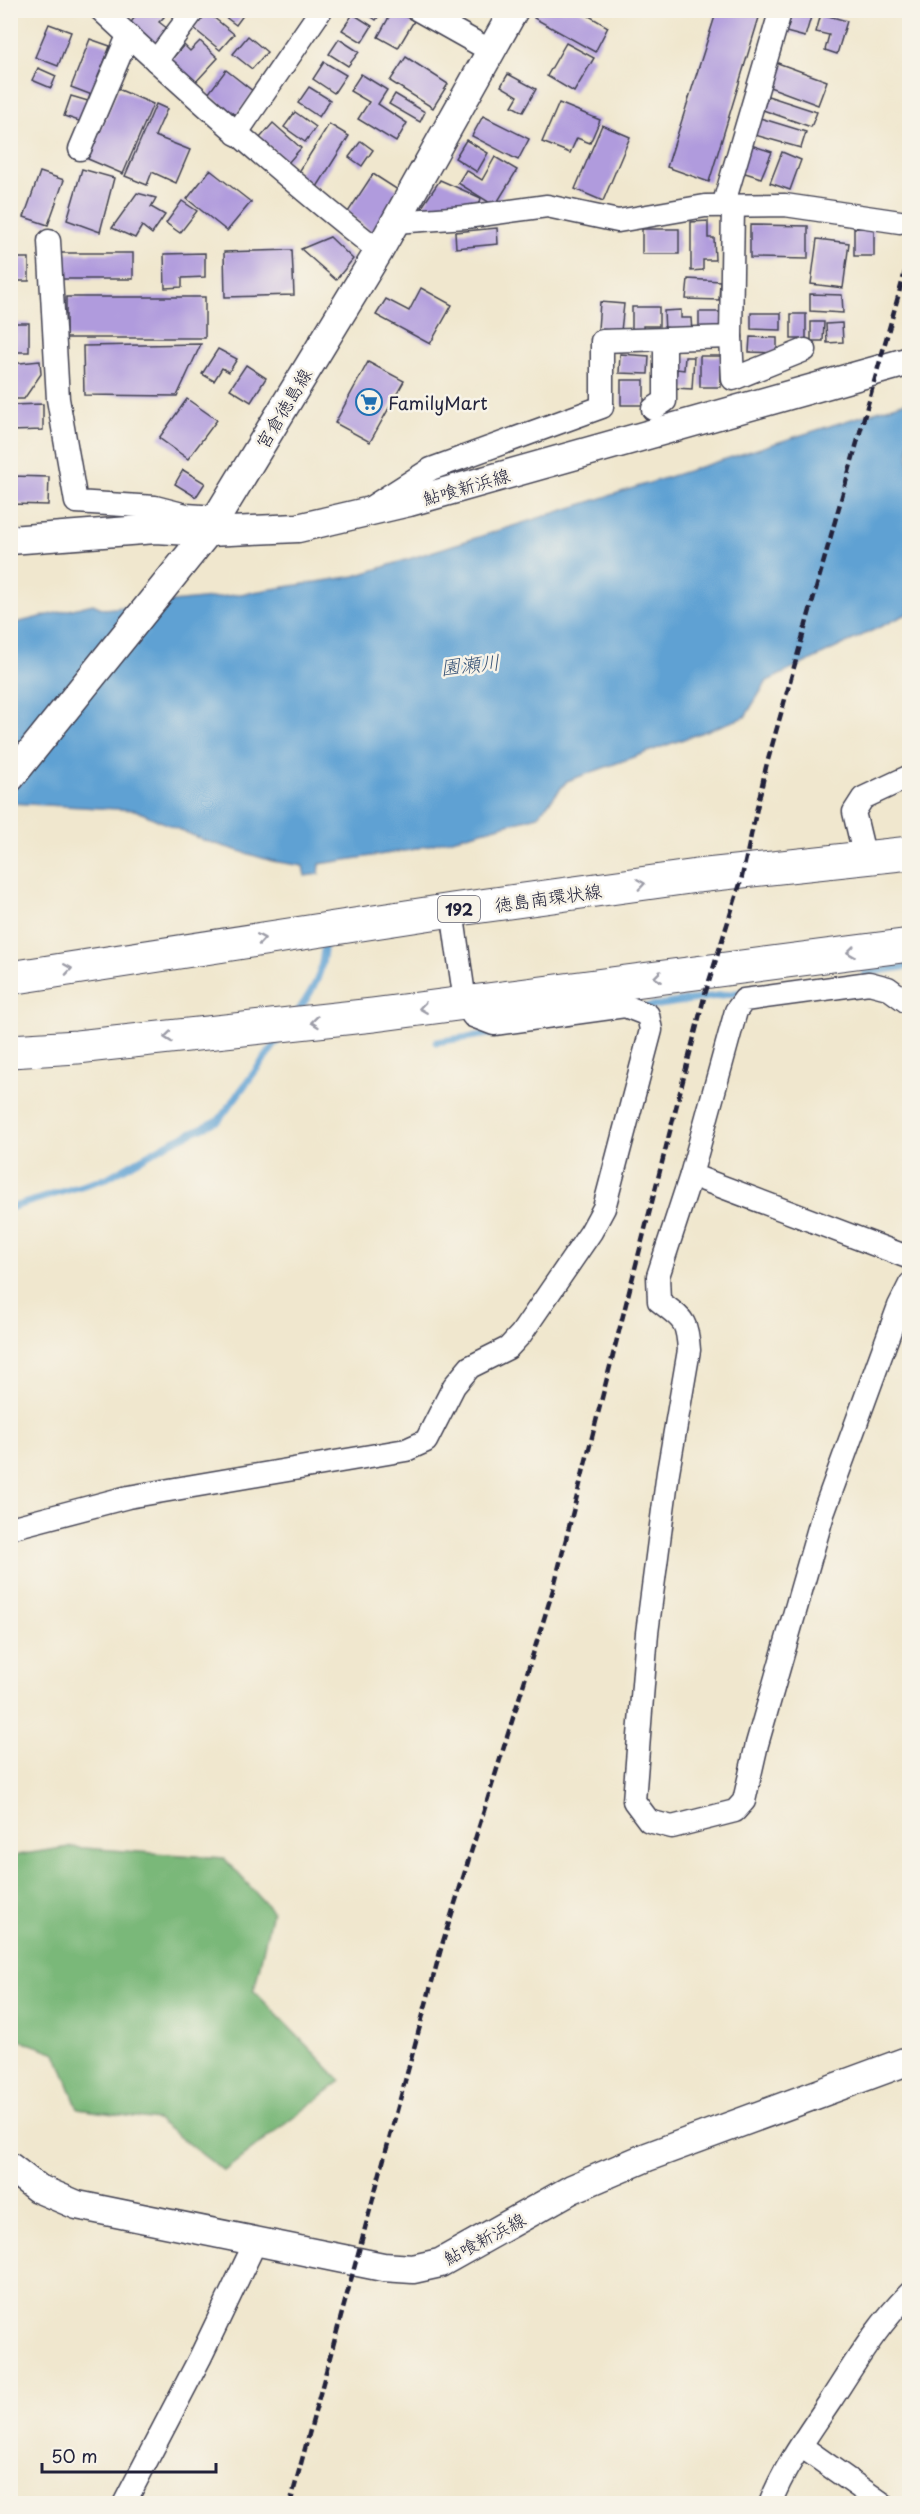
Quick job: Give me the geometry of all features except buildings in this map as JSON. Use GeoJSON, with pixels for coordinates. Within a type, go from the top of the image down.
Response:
{"type":"FeatureCollection","features":[{"type":"Feature","properties":{"kind":"highway","name":"徳島南環状線"},"geometry":{"type":"LineString","coordinates":[[10,978],[452,910],[697,876],[909,853]]}},
{"type":"Feature","properties":{"kind":"highway"},"geometry":{"type":"LineString","coordinates":[[10,1051],[77,1047],[373,1016],[909,945]]}},
{"type":"Feature","properties":{"kind":"main road","name":"宮倉徳島線"},"geometry":{"type":"LineString","coordinates":[[10,778],[205,533],[378,251],[514,10]]}},
{"type":"Feature","properties":{"kind":"main road","name":"鮎喰新浜線"},"geometry":{"type":"LineString","coordinates":[[18,536],[156,529],[205,533],[298,528],[420,498],[909,361]]}},
{"type":"Feature","properties":{"kind":"main road","name":"鮎喰新浜線"},"geometry":{"type":"LineString","coordinates":[[10,2167],[37,2188],[77,2205],[255,2243],[383,2267],[413,2269],[440,2263],[572,2189],[647,2157],[909,2060]]}},
{"type":"Feature","properties":{"kind":"street"},"geometry":{"type":"LineString","coordinates":[[101,10],[236,134],[307,195],[378,251]]}},
{"type":"Feature","properties":{"kind":"street"},"geometry":{"type":"LineString","coordinates":[[156,61],[194,10]]}},
{"type":"Feature","properties":{"kind":"street"},"geometry":{"type":"LineString","coordinates":[[236,134],[321,10]]}},
{"type":"Feature","properties":{"kind":"street"},"geometry":{"type":"LineString","coordinates":[[418,10],[491,51]]}},
{"type":"Feature","properties":{"kind":"street"},"geometry":{"type":"LineString","coordinates":[[779,16],[728,206],[733,379],[805,350]]}},
{"type":"Feature","properties":{"kind":"street"},"geometry":{"type":"LineString","coordinates":[[80,149],[128,36]]}},
{"type":"Feature","properties":{"kind":"street"},"geometry":{"type":"LineString","coordinates":[[395,222],[466,217],[547,206],[618,221],[705,206],[785,205],[900,222]]}},
{"type":"Feature","properties":{"kind":"street"},"geometry":{"type":"LineString","coordinates":[[49,241],[58,399],[76,502],[155,507],[186,515],[205,533]]}},
{"type":"Feature","properties":{"kind":"street"},"geometry":{"type":"LineString","coordinates":[[361,513],[431,469],[602,407],[602,341],[731,337]]}},
{"type":"Feature","properties":{"kind":"street"},"geometry":{"type":"LineString","coordinates":[[653,409],[665,401],[665,339]]}},
{"type":"Feature","properties":{"kind":"street"},"geometry":{"type":"LineString","coordinates":[[865,858],[854,812],[863,798],[909,776]]}},
{"type":"Feature","properties":{"kind":"street"},"geometry":{"type":"LineString","coordinates":[[10,1528],[128,1497],[406,1450],[426,1441],[454,1386],[470,1367],[508,1348],[521,1334],[591,1232],[604,1208],[651,1030],[648,1016],[625,1006],[494,1024],[473,1016],[465,1002],[452,910]]}},
{"type":"Feature","properties":{"kind":"street"},"geometry":{"type":"LineString","coordinates":[[909,1004],[888,988],[868,983],[744,1000],[736,1011],[692,1174],[657,1276],[659,1301],[684,1320],[688,1332],[689,1350],[668,1472],[647,1633],[634,1801],[649,1821],[672,1827],[682,1826],[735,1810],[744,1801],[757,1744],[823,1514],[909,1284]]}},
{"type":"Feature","properties":{"kind":"street"},"geometry":{"type":"LineString","coordinates":[[692,1174],[909,1258]]}},
{"type":"Feature","properties":{"kind":"street"},"geometry":{"type":"LineString","coordinates":[[124,2504],[200,2358],[255,2243]]}},
{"type":"Feature","properties":{"kind":"street"},"geometry":{"type":"LineString","coordinates":[[770,2504],[801,2446],[890,2312],[909,2293]]}},
{"type":"Feature","properties":{"kind":"street"},"geometry":{"type":"LineString","coordinates":[[801,2446],[883,2504]]}},
{"type":"Feature","properties":{"kind":"green space"},"geometry":{"type":"Polygon","coordinates":[[[69,1847],[224,1858],[272,1911],[254,1991],[341,2081],[224,2171],[157,2120],[78,2109],[56,2053],[11,2037],[11,1860],[18,1855],[69,1847]]]}},
{"type":"Feature","properties":{"kind":"water","name":"園瀬川"},"geometry":{"type":"Polygon","coordinates":[[[909,401],[909,613],[767,681],[745,717],[567,781],[538,816],[411,850],[320,864],[319,874],[305,876],[303,866],[272,861],[203,840],[135,810],[11,803],[11,624],[93,604],[104,609],[221,597],[355,576],[909,401]]]}},
{"type":"Feature","properties":{"kind":"waterway"},"geometry":{"type":"LineString","coordinates":[[297,1013],[309,995],[320,970],[325,938]]}},
{"type":"Feature","properties":{"kind":"waterway"},"geometry":{"type":"LineString","coordinates":[[865,973],[910,966]]}},
{"type":"Feature","properties":{"kind":"waterway"},"geometry":{"type":"LineString","coordinates":[[646,1007],[742,992]]}},
{"type":"Feature","properties":{"kind":"waterway"},"geometry":{"type":"LineString","coordinates":[[436,1042],[496,1033]]}},
{"type":"Feature","properties":{"kind":"waterway"},"geometry":{"type":"LineString","coordinates":[[10,1208],[107,1178],[167,1144],[219,1120],[282,1035]]}},
{"type":"Feature","properties":{"kind":"railway"},"geometry":{"type":"LineString","coordinates":[[290,2504],[442,1945],[553,1590],[705,994],[741,881],[766,767],[910,254]]}},
{"type":"Feature","properties":{"kind":"place","name":"FamilyMart"},"geometry":{"type":"Point","coordinates":[369,402]}}]}
